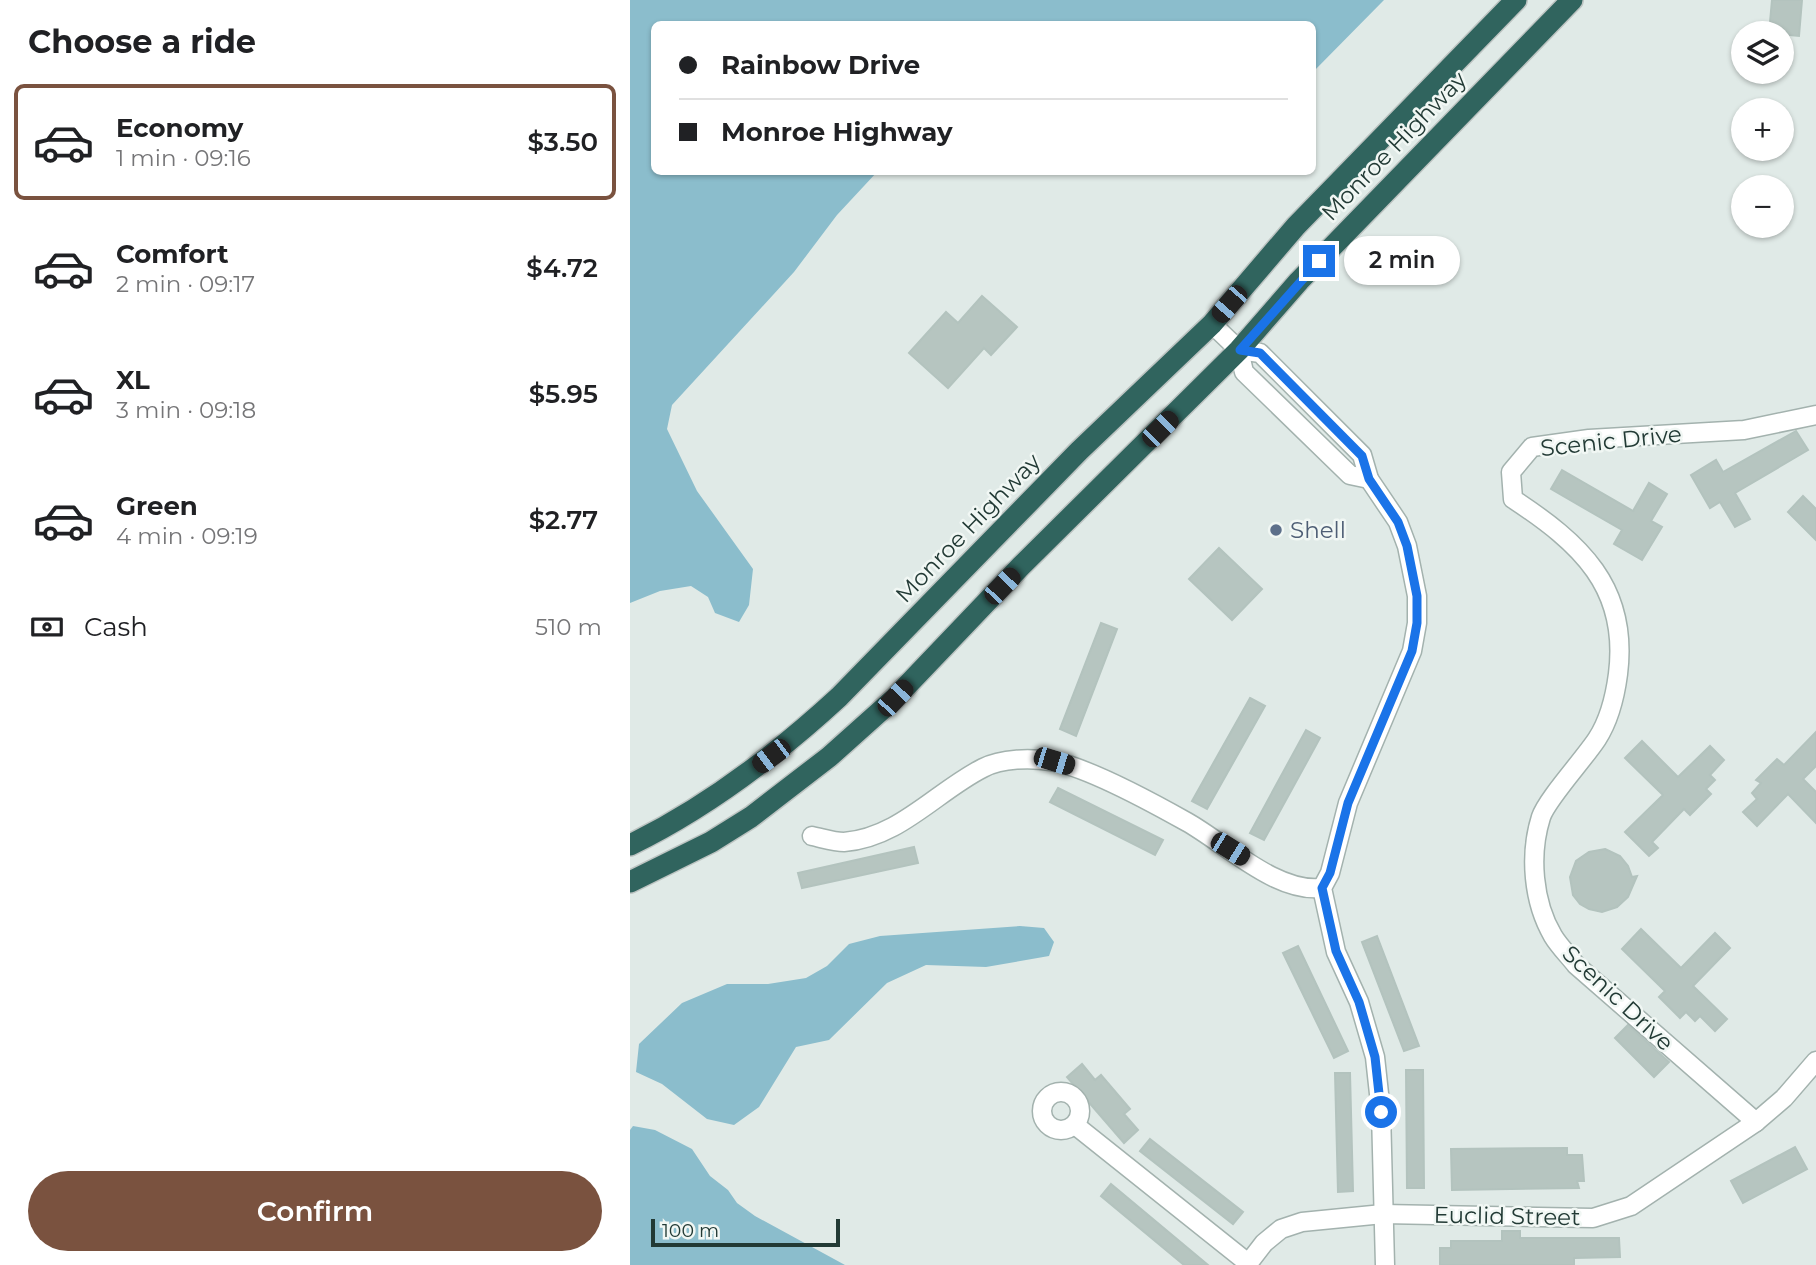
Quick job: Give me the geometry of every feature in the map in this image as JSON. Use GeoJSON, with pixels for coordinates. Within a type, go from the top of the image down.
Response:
{"type":"FeatureCollection","features":[{"type":"Feature","properties":{"kind":"highway","name":"Monroe Highway"},"geometry":{"type":"LineString","coordinates":[[630,845],[663,828],[735,783],[817,717],[1079,452],[1212,324],[1296,226],[1516,0]]}},
{"type":"Feature","properties":{"kind":"highway","name":"Monroe Highway"},"geometry":{"type":"LineString","coordinates":[[630,882],[699,849],[751,817],[857,733],[1240,350],[1299,281],[1572,0]]}},
{"type":"Feature","properties":{"kind":"street"},"geometry":{"type":"LineString","coordinates":[[1212,324],[1240,350],[1244,372],[1350,475],[1369,479],[1398,522],[1407,546],[1417,596],[1417,623],[1412,651],[1348,803],[1330,873],[1322,888],[1336,951],[1359,1002],[1375,1057],[1381,1112],[1385,1265]]}},
{"type":"Feature","properties":{"kind":"street","name":"Scenic Drive"},"geometry":{"type":"LineString","coordinates":[[1756,1122],[1576,965],[1553,937],[1537,900],[1534,857],[1542,815],[1598,737],[1614,703],[1620,654],[1614,604],[1588,560],[1550,523],[1513,499],[1511,472],[1532,447],[1589,439],[1744,430],[1816,415]]}},
{"type":"Feature","properties":{"kind":"street"},"geometry":{"type":"LineString","coordinates":[[812,836],[842,842],[869,837],[908,818],[984,767],[1033,759],[1054,761],[1080,769],[1187,822],[1273,877],[1305,890],[1322,888]]}},
{"type":"Feature","properties":{"kind":"street","name":"Euclid Street"},"geometry":{"type":"LineString","coordinates":[[1247,1264],[1281,1229],[1302,1222],[1383,1214],[1593,1218],[1631,1206],[1756,1122],[1784,1098],[1816,1061]]}},
{"type":"Feature","properties":{"kind":"street"},"geometry":{"type":"LineString","coordinates":[[1075,1125],[1247,1264]]}},
{"type":"Feature","properties":{"kind":"water"},"geometry":{"type":"Polygon","coordinates":[[[630,0],[1384,0],[1316,69],[1316,21],[651,21],[651,175],[874,175],[837,215],[794,272],[672,405],[667,429],[697,491],[753,569],[749,605],[739,622],[715,613],[708,597],[691,586],[660,591],[630,603],[630,0]]]}},
{"type":"Feature","properties":{"kind":"water"},"geometry":{"type":"Polygon","coordinates":[[[1020,926],[1044,928],[1054,942],[1049,956],[986,967],[926,965],[887,983],[829,1040],[796,1047],[759,1107],[734,1125],[707,1119],[662,1084],[636,1072],[639,1044],[682,1003],[727,984],[768,984],[806,978],[827,966],[849,944],[880,936],[1020,926]]]}},
{"type":"Feature","properties":{"kind":"water"},"geometry":{"type":"Polygon","coordinates":[[[633,1126],[655,1130],[692,1149],[710,1176],[728,1190],[737,1203],[755,1216],[845,1265],[630,1265],[630,1130],[633,1126]]]}},
{"type":"Feature","properties":{"kind":"building"},"geometry":{"type":"Polygon","coordinates":[[[1772,0],[1802,0],[1799,36],[1794,36],[1794,21],[1770,21],[1772,0]]]}},
{"type":"Feature","properties":{"kind":"building"},"geometry":{"type":"Polygon","coordinates":[[[982,296],[1017,327],[991,355],[984,348],[948,388],[909,353],[946,312],[958,323],[982,296]]]}},
{"type":"Feature","properties":{"kind":"building"},"geometry":{"type":"Polygon","coordinates":[[[1796,431],[1808,450],[1735,493],[1750,519],[1735,527],[1720,502],[1710,508],[1691,475],[1716,460],[1723,472],[1796,431]]]}},
{"type":"Feature","properties":{"kind":"building"},"geometry":{"type":"Polygon","coordinates":[[[1562,470],[1633,511],[1649,483],[1667,494],[1651,521],[1662,527],[1642,560],[1614,544],[1622,530],[1551,489],[1562,470]]]}},
{"type":"Feature","properties":{"kind":"building"},"geometry":{"type":"Polygon","coordinates":[[[1803,496],[1816,509],[1816,540],[1788,512],[1803,496]]]}},
{"type":"Feature","properties":{"kind":"building"},"geometry":{"type":"Polygon","coordinates":[[[1219,548],[1262,589],[1232,620],[1189,579],[1219,548]]]}},
{"type":"Feature","properties":{"kind":"building"},"geometry":{"type":"Polygon","coordinates":[[[1101,623],[1117,629],[1076,736],[1060,729],[1101,623]]]}},
{"type":"Feature","properties":{"kind":"building"},"geometry":{"type":"Polygon","coordinates":[[[1250,698],[1265,706],[1207,809],[1192,801],[1250,698]]]}},
{"type":"Feature","properties":{"kind":"building"},"geometry":{"type":"Polygon","coordinates":[[[1306,730],[1320,738],[1264,840],[1250,833],[1306,730]]]}},
{"type":"Feature","properties":{"kind":"building"},"geometry":{"type":"Polygon","coordinates":[[[1816,732],[1816,766],[1803,779],[1816,792],[1816,823],[1788,794],[1757,826],[1743,812],[1757,799],[1752,793],[1761,783],[1756,780],[1777,759],[1784,765],[1816,732]]]}},
{"type":"Feature","properties":{"kind":"building"},"geometry":{"type":"Polygon","coordinates":[[[1642,741],[1678,777],[1710,746],[1724,760],[1710,775],[1715,780],[1706,789],[1711,794],[1690,815],[1684,809],[1652,842],[1658,848],[1649,856],[1625,832],[1663,795],[1625,758],[1642,741]]]}},
{"type":"Feature","properties":{"kind":"building"},"geometry":{"type":"Polygon","coordinates":[[[1058,788],[1163,840],[1155,855],[1050,802],[1058,788]]]}},
{"type":"Feature","properties":{"kind":"building"},"geometry":{"type":"Polygon","coordinates":[[[914,847],[918,863],[802,888],[798,873],[914,847]]]}},
{"type":"Feature","properties":{"kind":"building"},"geometry":{"type":"Polygon","coordinates":[[[1605,849],[1620,856],[1632,877],[1637,876],[1628,897],[1617,907],[1602,912],[1580,904],[1573,895],[1570,877],[1576,861],[1589,852],[1605,849]]]}},
{"type":"Feature","properties":{"kind":"building"},"geometry":{"type":"Polygon","coordinates":[[[1641,929],[1681,968],[1715,933],[1730,948],[1693,986],[1727,1019],[1715,1031],[1700,1016],[1695,1021],[1686,1012],[1680,1018],[1659,997],[1665,991],[1622,949],[1641,929]]]}},
{"type":"Feature","properties":{"kind":"building"},"geometry":{"type":"Polygon","coordinates":[[[1377,936],[1419,1046],[1404,1051],[1362,942],[1377,936]]]}},
{"type":"Feature","properties":{"kind":"building"},"geometry":{"type":"Polygon","coordinates":[[[1298,946],[1348,1051],[1334,1058],[1283,953],[1298,946]]]}},
{"type":"Feature","properties":{"kind":"building"},"geometry":{"type":"Polygon","coordinates":[[[1628,1025],[1669,1062],[1654,1077],[1615,1038],[1628,1025]]]}},
{"type":"Feature","properties":{"kind":"building"},"geometry":{"type":"Polygon","coordinates":[[[1082,1064],[1095,1080],[1101,1075],[1130,1109],[1124,1114],[1138,1130],[1124,1143],[1067,1077],[1082,1064]]]}},
{"type":"Feature","properties":{"kind":"building"},"geometry":{"type":"Polygon","coordinates":[[[1406,1070],[1423,1070],[1424,1188],[1407,1188],[1406,1070]]]}},
{"type":"Feature","properties":{"kind":"building"},"geometry":{"type":"Polygon","coordinates":[[[1335,1073],[1350,1073],[1353,1191],[1338,1192],[1335,1073]]]}},
{"type":"Feature","properties":{"kind":"building"},"geometry":{"type":"Polygon","coordinates":[[[1150,1139],[1243,1212],[1233,1224],[1140,1151],[1150,1139]]]}},
{"type":"Feature","properties":{"kind":"building"},"geometry":{"type":"Polygon","coordinates":[[[1795,1147],[1807,1169],[1743,1203],[1731,1181],[1795,1147]]]}},
{"type":"Feature","properties":{"kind":"building"},"geometry":{"type":"Polygon","coordinates":[[[1567,1148],[1567,1155],[1582,1155],[1584,1181],[1577,1181],[1579,1188],[1452,1190],[1451,1149],[1567,1148]]]}},
{"type":"Feature","properties":{"kind":"building"},"geometry":{"type":"Polygon","coordinates":[[[1111,1184],[1208,1265],[1184,1265],[1101,1196],[1111,1184]]]}},
{"type":"Feature","properties":{"kind":"building"},"geometry":{"type":"Polygon","coordinates":[[[1502,1231],[1520,1231],[1520,1238],[1619,1238],[1620,1257],[1574,1258],[1574,1265],[1440,1265],[1440,1248],[1451,1248],[1451,1241],[1502,1241],[1502,1231]]]}},
{"type":"Feature","properties":{"kind":"place","name":"Shell"},"geometry":{"type":"Point","coordinates":[1276,530]}},
{"type":"Feature","properties":{"kind":"route"},"geometry":{"type":"LineString","coordinates":[[1319,261],[1240,350],[1260,353],[1362,456],[1369,479],[1398,522],[1414,573],[1417,623],[1412,651],[1348,803],[1330,873],[1322,888],[1336,951],[1359,1002],[1375,1057],[1381,1112]]}}]}
